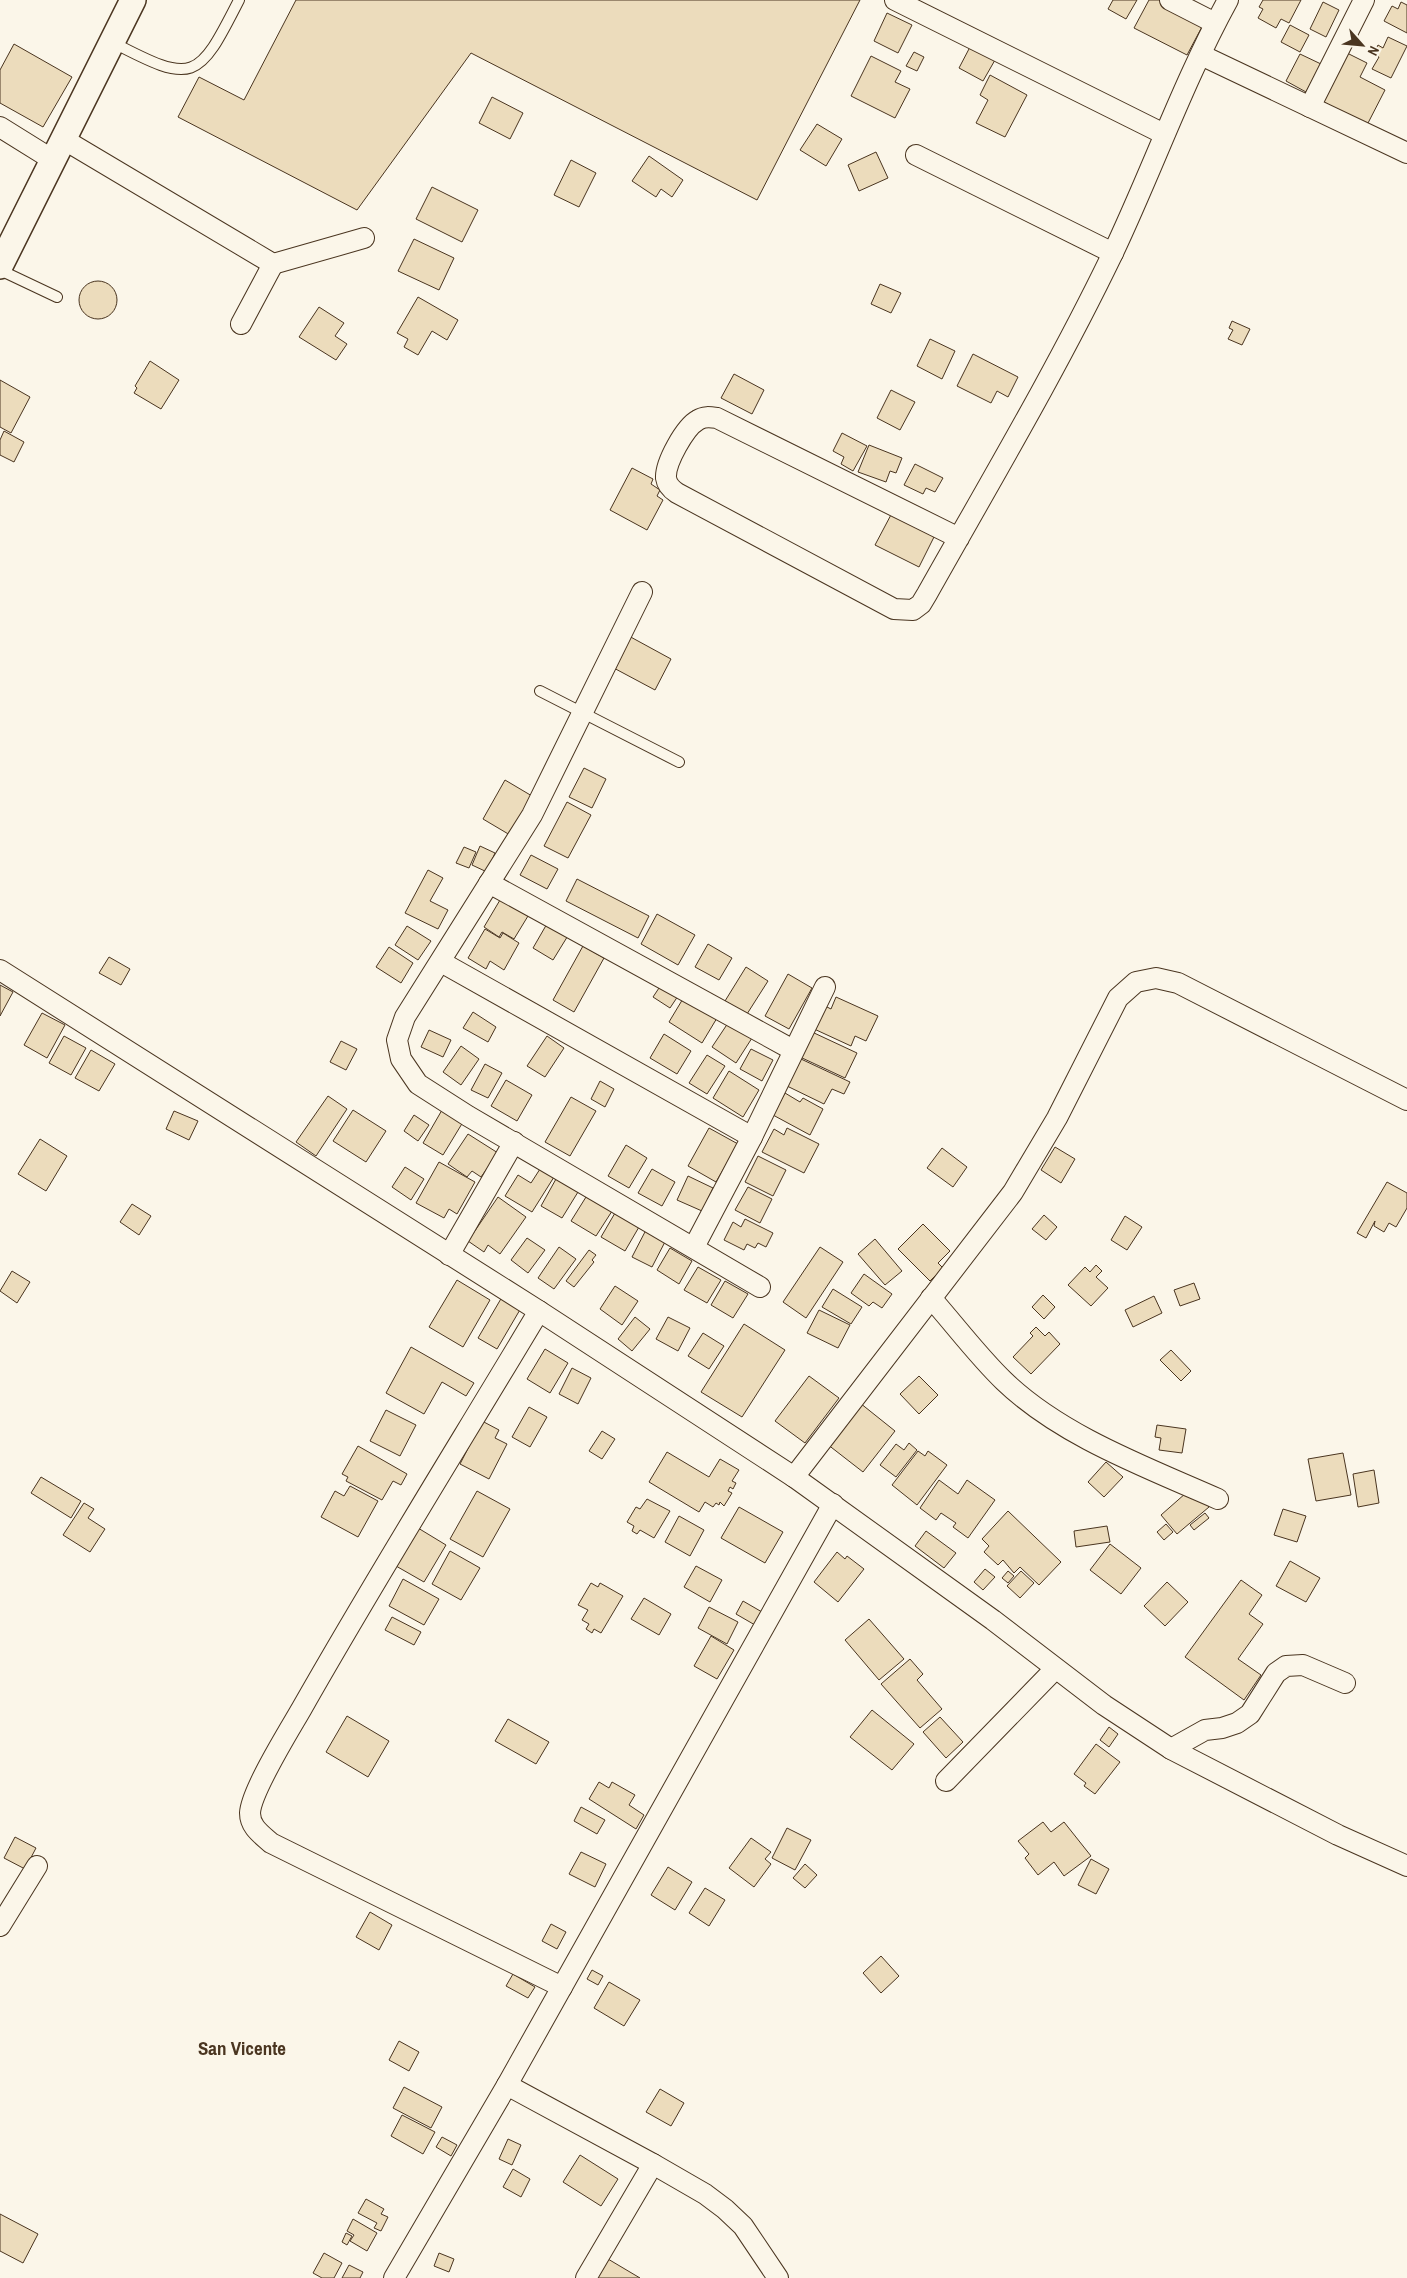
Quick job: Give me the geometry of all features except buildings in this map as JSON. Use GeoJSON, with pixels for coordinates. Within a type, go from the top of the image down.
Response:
{"type":"FeatureCollection","features":[{"type":"Feature","properties":{"kind":"street"},"geometry":{"type":"LineString","coordinates":[[0,266],[133,0]]}},
{"type":"Feature","properties":{"kind":"street"},"geometry":{"type":"LineString","coordinates":[[895,0],[1164,134]]}},
{"type":"Feature","properties":{"kind":"street"},"geometry":{"type":"LineString","coordinates":[[1170,0],[1215,23]]}},
{"type":"Feature","properties":{"kind":"street"},"geometry":{"type":"LineString","coordinates":[[959,538],[717,418],[706,417],[697,420],[687,430],[678,444],[666,472],[670,488],[677,493],[894,609],[913,610],[921,604],[959,538],[1030,413],[1112,253],[1164,134],[1215,23],[1228,0]]}},
{"type":"Feature","properties":{"kind":"street"},"geometry":{"type":"LineString","coordinates":[[1310,107],[1364,0]]}},
{"type":"Feature","properties":{"kind":"street"},"geometry":{"type":"LineString","coordinates":[[1201,55],[1407,153]]}},
{"type":"Feature","properties":{"kind":"street"},"geometry":{"type":"LineString","coordinates":[[0,127],[58,150],[273,264],[364,238]]}},
{"type":"Feature","properties":{"kind":"street"},"geometry":{"type":"LineString","coordinates":[[916,155],[1112,253]]}},
{"type":"Feature","properties":{"kind":"street"},"geometry":{"type":"LineString","coordinates":[[241,324],[273,264]]}},
{"type":"Feature","properties":{"kind":"street"},"geometry":{"type":"LineString","coordinates":[[642,592],[532,815],[442,962],[405,1017],[397,1040],[401,1059],[418,1084],[468,1116],[760,1287]]}},
{"type":"Feature","properties":{"kind":"street"},"geometry":{"type":"LineString","coordinates":[[489,883],[527,906],[793,1050]]}},
{"type":"Feature","properties":{"kind":"street"},"geometry":{"type":"LineString","coordinates":[[442,962],[752,1137]]}},
{"type":"Feature","properties":{"kind":"street"},"geometry":{"type":"LineString","coordinates":[[0,970],[539,1311],[794,1477],[993,1620],[1104,1705],[1171,1750],[1338,1835],[1407,1866]]}},
{"type":"Feature","properties":{"kind":"street"},"geometry":{"type":"LineString","coordinates":[[794,1477],[1013,1192],[1057,1118],[1118,998],[1136,982],[1156,978],[1178,983],[1407,1100]]}},
{"type":"Feature","properties":{"kind":"street"},"geometry":{"type":"LineString","coordinates":[[694,1247],[752,1137],[825,986]]}},
{"type":"Feature","properties":{"kind":"street"},"geometry":{"type":"LineString","coordinates":[[449,1255],[514,1142]]}},
{"type":"Feature","properties":{"kind":"street"},"geometry":{"type":"LineString","coordinates":[[931,1298],[1004,1381],[1033,1406],[1078,1433],[1136,1463],[1218,1499]]}},
{"type":"Feature","properties":{"kind":"street"},"geometry":{"type":"LineString","coordinates":[[539,1311],[344,1634],[274,1758],[256,1794],[250,1813],[254,1828],[271,1842],[562,1987]]}},
{"type":"Feature","properties":{"kind":"street"},"geometry":{"type":"LineString","coordinates":[[394,2278],[507,2085],[833,1504]]}},
{"type":"Feature","properties":{"kind":"street"},"geometry":{"type":"LineString","coordinates":[[1171,1750],[1205,1730],[1222,1728],[1237,1723],[1250,1714],[1276,1672],[1286,1666],[1303,1665],[1345,1683]]}},
{"type":"Feature","properties":{"kind":"street"},"geometry":{"type":"LineString","coordinates":[[946,1781],[1055,1669]]}},
{"type":"Feature","properties":{"kind":"street"},"geometry":{"type":"LineString","coordinates":[[0,1926],[37,1866]]}},
{"type":"Feature","properties":{"kind":"street"},"geometry":{"type":"LineString","coordinates":[[507,2085],[653,2164],[725,2209],[743,2226],[778,2278]]}},
{"type":"Feature","properties":{"kind":"street"},"geometry":{"type":"LineString","coordinates":[[586,2278],[653,2164]]}},
{"type":"Feature","properties":{"kind":"lane"},"geometry":{"type":"LineString","coordinates":[[112,42],[147,60],[170,69],[189,70],[204,61],[218,41],[239,0]]}},
{"type":"Feature","properties":{"kind":"lane"},"geometry":{"type":"LineString","coordinates":[[0,270],[57,297]]}},
{"type":"Feature","properties":{"kind":"lane"},"geometry":{"type":"LineString","coordinates":[[540,691],[679,762]]}},
{"type":"Feature","properties":{"kind":"district","name":"San Vicente"},"geometry":{"type":"Point","coordinates":[242,2048]}}]}
